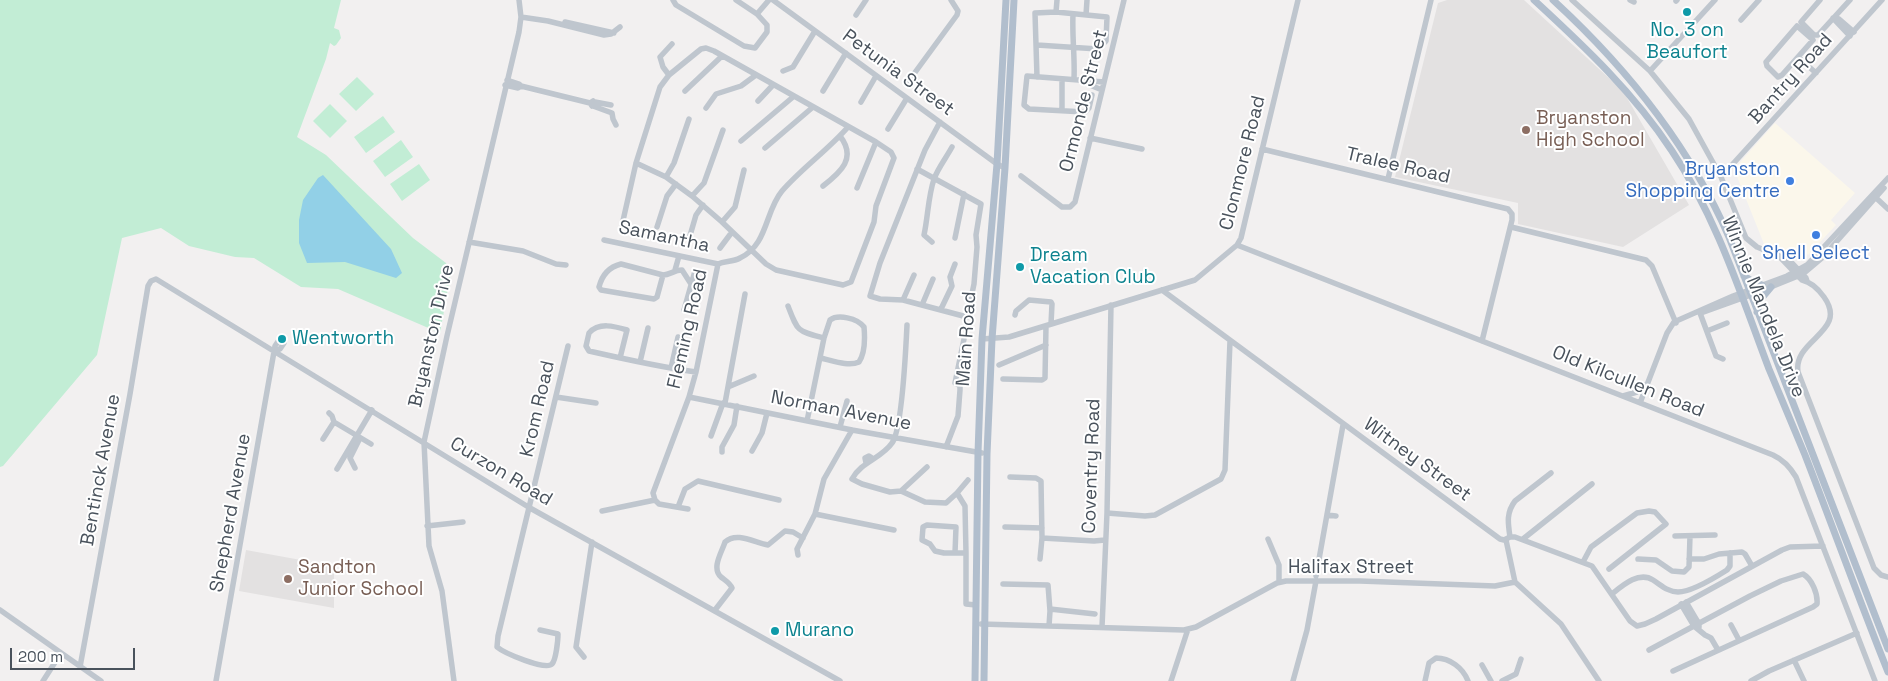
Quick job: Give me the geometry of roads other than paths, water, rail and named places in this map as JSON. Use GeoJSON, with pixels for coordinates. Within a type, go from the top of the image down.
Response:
{"type":"FeatureCollection","features":[{"type":"Feature","properties":{"kind":"main road","name":"Main Road"},"geometry":{"type":"LineString","coordinates":[[975,681],[978,453],[982,339],[997,164],[1006,0]]}},
{"type":"Feature","properties":{"kind":"main road","name":"Main Road"},"geometry":{"type":"LineString","coordinates":[[984,681],[987,454],[992,339],[1006,168],[1014,0]]}},
{"type":"Feature","properties":{"kind":"main road","name":"Winnie Mandela Drive"},"geometry":{"type":"LineString","coordinates":[[1534,0],[1607,68],[1631,95],[1685,170],[1706,207],[1888,672]]}},
{"type":"Feature","properties":{"kind":"main road","name":"Winnie Mandela Drive"},"geometry":{"type":"LineString","coordinates":[[1553,0],[1618,64],[1667,126],[1712,202],[1744,276],[1888,649]]}},
{"type":"Feature","properties":{"kind":"main road"},"geometry":{"type":"LineString","coordinates":[[1744,276],[1762,285]]}},
{"type":"Feature","properties":{"kind":"main road"},"geometry":{"type":"LineString","coordinates":[[1757,312],[1761,299],[1771,288]]}},
{"type":"Feature","properties":{"kind":"street","name":"Bryanston Drive"},"geometry":{"type":"LineString","coordinates":[[454,681],[442,591],[430,554],[424,442],[519,32],[519,0]]}},
{"type":"Feature","properties":{"kind":"street"},"geometry":{"type":"LineString","coordinates":[[673,0],[676,6],[748,48],[755,48],[768,30],[766,23],[757,14],[736,0]]}},
{"type":"Feature","properties":{"kind":"street","name":"Petunia Street"},"geometry":{"type":"LineString","coordinates":[[757,14],[771,0],[997,164],[1006,168]]}},
{"type":"Feature","properties":{"kind":"street"},"geometry":{"type":"LineString","coordinates":[[856,15],[866,0]]}},
{"type":"Feature","properties":{"kind":"street"},"geometry":{"type":"LineString","coordinates":[[908,82],[957,15],[958,11],[951,0]]}},
{"type":"Feature","properties":{"kind":"street"},"geometry":{"type":"LineString","coordinates":[[1056,0],[1056,12]]}},
{"type":"Feature","properties":{"kind":"street"},"geometry":{"type":"LineString","coordinates":[[1086,15],[1087,0]]}},
{"type":"Feature","properties":{"kind":"street","name":"Ormonde Street"},"geometry":{"type":"LineString","coordinates":[[1021,176],[1062,207],[1070,207],[1075,202],[1124,0]]}},
{"type":"Feature","properties":{"kind":"street","name":"Clonmore Road"},"geometry":{"type":"LineString","coordinates":[[1162,290],[1195,280],[1229,252],[1236,245],[1242,234],[1298,0]]}},
{"type":"Feature","properties":{"kind":"street"},"geometry":{"type":"LineString","coordinates":[[1388,179],[1431,0]]}},
{"type":"Feature","properties":{"kind":"street"},"geometry":{"type":"LineString","coordinates":[[1572,0],[1650,71],[1689,118],[1721,177],[1746,238],[1757,247],[1789,260],[1799,273],[1826,299],[1829,307],[1829,318],[1822,333],[1800,354],[1798,372],[1874,568],[1881,575],[1888,577]]}},
{"type":"Feature","properties":{"kind":"street"},"geometry":{"type":"LineString","coordinates":[[1650,71],[1715,0]]}},
{"type":"Feature","properties":{"kind":"street"},"geometry":{"type":"LineString","coordinates":[[1741,20],[1758,0]]}},
{"type":"Feature","properties":{"kind":"street"},"geometry":{"type":"LineString","coordinates":[[1820,0],[1800,22],[1814,35],[1818,36],[1850,0]]}},
{"type":"Feature","properties":{"kind":"street","name":"Bantry Road"},"geometry":{"type":"LineString","coordinates":[[1721,177],[1882,0]]}},
{"type":"Feature","properties":{"kind":"street"},"geometry":{"type":"LineString","coordinates":[[1037,45],[1098,49],[1106,41],[1107,16],[1056,12],[1035,14],[1037,77]]}},
{"type":"Feature","properties":{"kind":"street"},"geometry":{"type":"LineString","coordinates":[[1073,14],[1074,79]]}},
{"type":"Feature","properties":{"kind":"street"},"geometry":{"type":"LineString","coordinates":[[520,15],[604,35],[614,33],[620,27]]}},
{"type":"Feature","properties":{"kind":"street"},"geometry":{"type":"LineString","coordinates":[[1834,17],[1852,34]]}},
{"type":"Feature","properties":{"kind":"street"},"geometry":{"type":"LineString","coordinates":[[1797,26],[1813,40],[1797,58],[1779,77],[1766,65],[1766,62],[1797,26]]}},
{"type":"Feature","properties":{"kind":"street"},"geometry":{"type":"LineString","coordinates":[[784,71],[792,67],[815,31]]}},
{"type":"Feature","properties":{"kind":"street"},"geometry":{"type":"LineString","coordinates":[[669,75],[660,57],[672,44]]}},
{"type":"Feature","properties":{"kind":"street"},"geometry":{"type":"LineString","coordinates":[[622,225],[636,163],[659,90],[669,75],[701,49],[710,49],[876,142],[893,155],[893,162],[876,206],[874,222],[851,283],[842,285],[776,270],[750,250],[703,205],[666,176],[636,163]]}},
{"type":"Feature","properties":{"kind":"street"},"geometry":{"type":"LineString","coordinates":[[824,91],[846,53]]}},
{"type":"Feature","properties":{"kind":"street"},"geometry":{"type":"LineString","coordinates":[[685,92],[722,56]]}},
{"type":"Feature","properties":{"kind":"street"},"geometry":{"type":"LineString","coordinates":[[1797,58],[1815,75]]}},
{"type":"Feature","properties":{"kind":"street"},"geometry":{"type":"LineString","coordinates":[[706,108],[716,94],[741,86],[756,75]]}},
{"type":"Feature","properties":{"kind":"street"},"geometry":{"type":"LineString","coordinates":[[861,102],[876,76]]}},
{"type":"Feature","properties":{"kind":"street"},"geometry":{"type":"LineString","coordinates":[[1092,94],[1087,111],[1025,108],[1024,105],[1026,77],[1074,79],[1102,90]]}},
{"type":"Feature","properties":{"kind":"street"},"geometry":{"type":"LineString","coordinates":[[1062,79],[1062,110]]}},
{"type":"Feature","properties":{"kind":"street"},"geometry":{"type":"LineString","coordinates":[[1083,81],[1094,80],[1104,82]]}},
{"type":"Feature","properties":{"kind":"street"},"geometry":{"type":"LineString","coordinates":[[506,83],[518,88],[521,86],[593,104],[611,106]]}},
{"type":"Feature","properties":{"kind":"street"},"geometry":{"type":"LineString","coordinates":[[758,101],[774,86]]}},
{"type":"Feature","properties":{"kind":"street"},"geometry":{"type":"LineString","coordinates":[[741,141],[793,96]]}},
{"type":"Feature","properties":{"kind":"street"},"geometry":{"type":"LineString","coordinates":[[888,130],[906,98]]}},
{"type":"Feature","properties":{"kind":"street"},"geometry":{"type":"LineString","coordinates":[[593,104],[612,113],[616,125]]}},
{"type":"Feature","properties":{"kind":"street"},"geometry":{"type":"LineString","coordinates":[[765,148],[813,107]]}},
{"type":"Feature","properties":{"kind":"street"},"geometry":{"type":"LineString","coordinates":[[666,176],[674,164],[689,119]]}},
{"type":"Feature","properties":{"kind":"street"},"geometry":{"type":"LineString","coordinates":[[917,169],[979,202],[981,205],[976,235],[977,247],[971,303],[967,317],[903,300],[872,298],[870,294],[917,169],[940,122]]}},
{"type":"Feature","properties":{"kind":"street","name":"Fleming Road"},"geometry":{"type":"LineString","coordinates":[[655,500],[653,493],[689,397],[696,372],[718,264],[738,259],[750,250],[764,233],[772,208],[781,192],[848,127]]}},
{"type":"Feature","properties":{"kind":"street"},"geometry":{"type":"LineString","coordinates":[[692,196],[704,182],[723,130]]}},
{"type":"Feature","properties":{"kind":"street"},"geometry":{"type":"LineString","coordinates":[[823,186],[840,172],[847,159],[848,148],[840,136]]}},
{"type":"Feature","properties":{"kind":"street"},"geometry":{"type":"LineString","coordinates":[[1090,138],[1142,149]]}},
{"type":"Feature","properties":{"kind":"street"},"geometry":{"type":"LineString","coordinates":[[857,188],[876,142]]}},
{"type":"Feature","properties":{"kind":"street"},"geometry":{"type":"LineString","coordinates":[[932,242],[924,237],[924,234],[934,177],[952,147]]}},
{"type":"Feature","properties":{"kind":"street","name":"Tralee Road"},"geometry":{"type":"LineString","coordinates":[[1262,149],[1388,179],[1416,189],[1506,208],[1512,214],[1510,226]]}},
{"type":"Feature","properties":{"kind":"street"},"geometry":{"type":"LineString","coordinates":[[722,222],[735,207],[744,170]]}},
{"type":"Feature","properties":{"kind":"street"},"geometry":{"type":"LineString","coordinates":[[1640,403],[1666,338],[1676,322],[1741,296],[1771,288],[1822,258],[1888,178]]}},
{"type":"Feature","properties":{"kind":"street"},"geometry":{"type":"LineString","coordinates":[[1874,196],[1888,183]]}},
{"type":"Feature","properties":{"kind":"street"},"geometry":{"type":"LineString","coordinates":[[656,227],[667,196],[676,184]]}},
{"type":"Feature","properties":{"kind":"street"},"geometry":{"type":"LineString","coordinates":[[955,238],[964,194]]}},
{"type":"Feature","properties":{"kind":"street"},"geometry":{"type":"LineString","coordinates":[[1874,196],[1888,209]]}},
{"type":"Feature","properties":{"kind":"street"},"geometry":{"type":"LineString","coordinates":[[688,239],[696,215],[703,205]]}},
{"type":"Feature","properties":{"kind":"street"},"geometry":{"type":"LineString","coordinates":[[1482,341],[1510,226],[1641,258],[1648,262],[1654,269],[1676,322]]}},
{"type":"Feature","properties":{"kind":"street"},"geometry":{"type":"LineString","coordinates":[[720,248],[732,232]]}},
{"type":"Feature","properties":{"kind":"street"},"geometry":{"type":"LineString","coordinates":[[1229,252],[1248,250],[1242,234]]}},
{"type":"Feature","properties":{"kind":"street","name":"Samantha"},"geometry":{"type":"LineString","coordinates":[[604,240],[718,264]]}},
{"type":"Feature","properties":{"kind":"street"},"geometry":{"type":"LineString","coordinates":[[469,242],[523,251],[556,264],[566,265]]}},
{"type":"Feature","properties":{"kind":"street","name":"Old Kilcullen Road"},"geometry":{"type":"LineString","coordinates":[[1236,245],[1317,279],[1774,455],[1787,463],[1796,477],[1875,681]]}},
{"type":"Feature","properties":{"kind":"street"},"geometry":{"type":"LineString","coordinates":[[663,275],[657,296],[654,299],[601,290],[599,287],[602,276],[618,265],[624,264],[663,275],[670,274],[675,270],[679,256]]}},
{"type":"Feature","properties":{"kind":"street"},"geometry":{"type":"LineString","coordinates":[[941,309],[951,288],[950,277],[955,264]]}},
{"type":"Feature","properties":{"kind":"street"},"geometry":{"type":"LineString","coordinates":[[675,270],[684,272],[691,284]]}},
{"type":"Feature","properties":{"kind":"street"},"geometry":{"type":"LineString","coordinates":[[684,310],[695,271]]}},
{"type":"Feature","properties":{"kind":"street"},"geometry":{"type":"LineString","coordinates":[[1750,293],[1762,285],[1799,273]]}},
{"type":"Feature","properties":{"kind":"street"},"geometry":{"type":"LineString","coordinates":[[903,300],[914,275]]}},
{"type":"Feature","properties":{"kind":"street","name":"Curzon Road"},"geometry":{"type":"LineString","coordinates":[[153,279],[159,279],[530,508],[840,681]]}},
{"type":"Feature","properties":{"kind":"street","name":"Bentinck Avenue"},"geometry":{"type":"LineString","coordinates":[[80,667],[148,286],[153,279]]}},
{"type":"Feature","properties":{"kind":"street"},"geometry":{"type":"LineString","coordinates":[[922,304],[933,279]]}},
{"type":"Feature","properties":{"kind":"street"},"geometry":{"type":"LineString","coordinates":[[982,339],[1009,337],[1162,290]]}},
{"type":"Feature","properties":{"kind":"street","name":"Witney Street"},"geometry":{"type":"LineString","coordinates":[[1162,290],[1500,539],[1522,539],[1592,566],[1630,621],[1637,626],[1645,624],[1786,548],[1823,546]]}},
{"type":"Feature","properties":{"kind":"street"},"geometry":{"type":"LineString","coordinates":[[711,436],[724,403],[745,294]]}},
{"type":"Feature","properties":{"kind":"street"},"geometry":{"type":"LineString","coordinates":[[1676,322],[1741,296]]}},
{"type":"Feature","properties":{"kind":"street"},"geometry":{"type":"LineString","coordinates":[[1003,379],[1042,380],[1045,378],[1046,344],[1052,304],[1051,302],[1029,300],[1016,311],[1015,315]]}},
{"type":"Feature","properties":{"kind":"street","name":"Coventry Road"},"geometry":{"type":"LineString","coordinates":[[1102,627],[1107,513],[1111,305]]}},
{"type":"Feature","properties":{"kind":"street"},"geometry":{"type":"LineString","coordinates":[[788,306],[796,328],[824,338]]}},
{"type":"Feature","properties":{"kind":"street"},"geometry":{"type":"LineString","coordinates":[[1700,313],[1716,356],[1723,359]]}},
{"type":"Feature","properties":{"kind":"street"},"geometry":{"type":"LineString","coordinates":[[807,421],[824,338],[830,320],[834,317],[839,317],[858,321],[864,327],[865,336],[859,362],[856,364],[846,363],[820,358]]}},
{"type":"Feature","properties":{"kind":"street"},"geometry":{"type":"LineString","coordinates":[[1707,331],[1727,323]]}},
{"type":"Feature","properties":{"kind":"street"},"geometry":{"type":"LineString","coordinates":[[907,325],[904,373],[895,438],[885,451],[866,463],[853,476],[853,479],[860,484],[890,492],[900,491],[925,502],[941,504],[948,502],[968,480]]}},
{"type":"Feature","properties":{"kind":"street"},"geometry":{"type":"LineString","coordinates":[[620,358],[626,330],[599,326],[589,333],[586,346],[588,350],[620,358],[696,372]]}},
{"type":"Feature","properties":{"kind":"street"},"geometry":{"type":"LineString","coordinates":[[640,362],[648,328]]}},
{"type":"Feature","properties":{"kind":"street"},"geometry":{"type":"LineString","coordinates":[[672,368],[678,337]]}},
{"type":"Feature","properties":{"kind":"street"},"geometry":{"type":"LineString","coordinates":[[946,447],[958,416],[960,386],[955,381],[960,366],[964,339]]}},
{"type":"Feature","properties":{"kind":"street"},"geometry":{"type":"LineString","coordinates":[[1107,513],[1155,515],[1192,496],[1223,476],[1225,470],[1230,341]]}},
{"type":"Feature","properties":{"kind":"street","name":"Shepherd Avenue"},"geometry":{"type":"LineString","coordinates":[[216,681],[276,345],[281,342]]}},
{"type":"Feature","properties":{"kind":"street"},"geometry":{"type":"LineString","coordinates":[[999,365],[1046,344]]}},
{"type":"Feature","properties":{"kind":"street","name":"Krom Road"},"geometry":{"type":"LineString","coordinates":[[540,630],[558,634],[554,662],[549,666],[546,667],[532,663],[504,652],[497,647],[498,636],[568,346]]}},
{"type":"Feature","properties":{"kind":"street"},"geometry":{"type":"LineString","coordinates":[[728,386],[754,376]]}},
{"type":"Feature","properties":{"kind":"street"},"geometry":{"type":"LineString","coordinates":[[1623,396],[1637,392],[1648,382]]}},
{"type":"Feature","properties":{"kind":"street"},"geometry":{"type":"LineString","coordinates":[[556,397],[596,403]]}},
{"type":"Feature","properties":{"kind":"street","name":"Norman Avenue"},"geometry":{"type":"LineString","coordinates":[[689,397],[852,430],[987,454]]}},
{"type":"Feature","properties":{"kind":"street"},"geometry":{"type":"LineString","coordinates":[[840,427],[847,401]]}},
{"type":"Feature","properties":{"kind":"street"},"geometry":{"type":"LineString","coordinates":[[722,452],[722,447],[734,425],[737,406]]}},
{"type":"Feature","properties":{"kind":"street"},"geometry":{"type":"LineString","coordinates":[[355,468],[350,458],[372,410]]}},
{"type":"Feature","properties":{"kind":"street"},"geometry":{"type":"LineString","coordinates":[[329,413],[334,422],[371,444]]}},
{"type":"Feature","properties":{"kind":"street"},"geometry":{"type":"LineString","coordinates":[[752,451],[762,433],[767,413]]}},
{"type":"Feature","properties":{"kind":"street"},"geometry":{"type":"LineString","coordinates":[[323,440],[334,422]]}},
{"type":"Feature","properties":{"kind":"street"},"geometry":{"type":"LineString","coordinates":[[1293,681],[1309,622],[1343,425]]}},
{"type":"Feature","properties":{"kind":"street"},"geometry":{"type":"LineString","coordinates":[[798,555],[797,549],[815,514],[824,479],[852,430]]}},
{"type":"Feature","properties":{"kind":"street"},"geometry":{"type":"LineString","coordinates":[[337,469],[359,437]]}},
{"type":"Feature","properties":{"kind":"street"},"geometry":{"type":"LineString","coordinates":[[900,491],[927,467]]}},
{"type":"Feature","properties":{"kind":"street"},"geometry":{"type":"LineString","coordinates":[[1551,473],[1511,507],[1508,518],[1508,538],[1515,582],[1561,624],[1600,681]]}},
{"type":"Feature","properties":{"kind":"street"},"geometry":{"type":"LineString","coordinates":[[1010,477],[1036,478],[1041,481],[1042,538],[1040,559]]}},
{"type":"Feature","properties":{"kind":"street"},"geometry":{"type":"LineString","coordinates":[[678,507],[685,489],[698,482],[779,500]]}},
{"type":"Feature","properties":{"kind":"street"},"geometry":{"type":"LineString","coordinates":[[1522,539],[1592,484]]}},
{"type":"Feature","properties":{"kind":"street"},"geometry":{"type":"LineString","coordinates":[[957,493],[965,506],[966,604],[976,604]]}},
{"type":"Feature","properties":{"kind":"street"},"geometry":{"type":"LineString","coordinates":[[602,511],[655,500],[659,504],[688,509]]}},
{"type":"Feature","properties":{"kind":"street"},"geometry":{"type":"LineString","coordinates":[[1583,562],[1591,546],[1632,516],[1649,511],[1657,513],[1666,524],[1609,569]]}},
{"type":"Feature","properties":{"kind":"street"},"geometry":{"type":"LineString","coordinates":[[815,514],[894,530]]}},
{"type":"Feature","properties":{"kind":"street"},"geometry":{"type":"LineString","coordinates":[[1327,515],[1336,516]]}},
{"type":"Feature","properties":{"kind":"street"},"geometry":{"type":"LineString","coordinates":[[427,526],[463,522]]}},
{"type":"Feature","properties":{"kind":"street"},"geometry":{"type":"LineString","coordinates":[[955,553],[956,527],[927,525],[923,527],[922,540],[930,544],[934,551],[944,553],[955,553],[966,553]]}},
{"type":"Feature","properties":{"kind":"street"},"geometry":{"type":"LineString","coordinates":[[1005,527],[1042,528]]}},
{"type":"Feature","properties":{"kind":"street"},"geometry":{"type":"LineString","coordinates":[[715,610],[732,588],[731,584],[718,574],[716,569],[726,541],[732,538],[739,538],[770,545],[781,532],[785,531],[793,532],[803,538]]}},
{"type":"Feature","properties":{"kind":"street"},"geometry":{"type":"LineString","coordinates":[[1676,536],[1715,535]]}},
{"type":"Feature","properties":{"kind":"street"},"geometry":{"type":"LineString","coordinates":[[1638,559],[1659,560],[1668,570],[1679,573],[1688,570],[1690,536]]}},
{"type":"Feature","properties":{"kind":"street"},"geometry":{"type":"LineString","coordinates":[[1042,538],[1105,540]]}},
{"type":"Feature","properties":{"kind":"street"},"geometry":{"type":"LineString","coordinates":[[1268,539],[1279,565],[1279,582]]}},
{"type":"Feature","properties":{"kind":"street"},"geometry":{"type":"LineString","coordinates":[[584,657],[576,647],[592,542]]}},
{"type":"Feature","properties":{"kind":"street"},"geometry":{"type":"LineString","coordinates":[[1612,594],[1627,582],[1637,578],[1651,579],[1660,586],[1675,592],[1689,590],[1727,570],[1730,566],[1730,553]]}},
{"type":"Feature","properties":{"kind":"street"},"geometry":{"type":"LineString","coordinates":[[1689,559],[1704,559],[1719,554],[1744,553],[1752,566]]}},
{"type":"Feature","properties":{"kind":"street"},"geometry":{"type":"LineString","coordinates":[[1648,650],[1697,626],[1766,588],[1798,574],[1806,576],[1810,581],[1816,595],[1817,604],[1673,671]]}},
{"type":"Feature","properties":{"kind":"street","name":"Halifax Street"},"geometry":{"type":"LineString","coordinates":[[976,624],[1188,629],[1201,625],[1279,582],[1291,580],[1316,578],[1487,586],[1505,585],[1515,582]]}},
{"type":"Feature","properties":{"kind":"street"},"geometry":{"type":"LineString","coordinates":[[1003,584],[1048,585],[1052,626]]}},
{"type":"Feature","properties":{"kind":"street"},"geometry":{"type":"LineString","coordinates":[[1684,603],[1697,626],[1703,634],[1711,638],[1718,650]]}},
{"type":"Feature","properties":{"kind":"street"},"geometry":{"type":"LineString","coordinates":[[0,610],[101,681]]}},
{"type":"Feature","properties":{"kind":"street"},"geometry":{"type":"LineString","coordinates":[[1050,610],[1095,614]]}},
{"type":"Feature","properties":{"kind":"street"},"geometry":{"type":"LineString","coordinates":[[1731,625],[1739,640]]}},
{"type":"Feature","properties":{"kind":"street"},"geometry":{"type":"LineString","coordinates":[[1171,681],[1188,629]]}},
{"type":"Feature","properties":{"kind":"street"},"geometry":{"type":"LineString","coordinates":[[1751,681],[1857,633]]}},
{"type":"Feature","properties":{"kind":"street"},"geometry":{"type":"LineString","coordinates":[[43,681],[61,653]]}},
{"type":"Feature","properties":{"kind":"street"},"geometry":{"type":"LineString","coordinates":[[1425,681],[1428,666],[1436,658],[1449,660],[1465,675],[1468,681]]}},
{"type":"Feature","properties":{"kind":"street"},"geometry":{"type":"LineString","coordinates":[[1502,681],[1516,674],[1521,659]]}},
{"type":"Feature","properties":{"kind":"street"},"geometry":{"type":"LineString","coordinates":[[1794,660],[1804,681]]}},
{"type":"Feature","properties":{"kind":"street"},"geometry":{"type":"LineString","coordinates":[[1482,664],[1491,681]]}},
{"type":"Feature","properties":{"kind":"water"},"geometry":{"type":"Polygon","coordinates":[[[323,175],[391,249],[402,273],[396,278],[345,262],[307,263],[299,243],[299,220],[303,200],[318,178],[323,175]]]}},
{"type":"Feature","properties":{"kind":"place","name":"No. 3 on Beaufort"},"geometry":{"type":"Point","coordinates":[1687,12]}},
{"type":"Feature","properties":{"kind":"place","name":"Bryanston High School"},"geometry":{"type":"Point","coordinates":[1526,130]}},
{"type":"Feature","properties":{"kind":"place","name":"Bryanston Shopping Centre"},"geometry":{"type":"Point","coordinates":[1790,181]}},
{"type":"Feature","properties":{"kind":"place","name":"Shell Select"},"geometry":{"type":"Point","coordinates":[1816,235]}},
{"type":"Feature","properties":{"kind":"place","name":"Dream Vacation Club"},"geometry":{"type":"Point","coordinates":[1020,267]}},
{"type":"Feature","properties":{"kind":"place","name":"Wentworth"},"geometry":{"type":"Point","coordinates":[282,339]}},
{"type":"Feature","properties":{"kind":"place","name":"Sandton Junior School"},"geometry":{"type":"Point","coordinates":[288,579]}},
{"type":"Feature","properties":{"kind":"place","name":"Murano"},"geometry":{"type":"Point","coordinates":[775,631]}}]}
